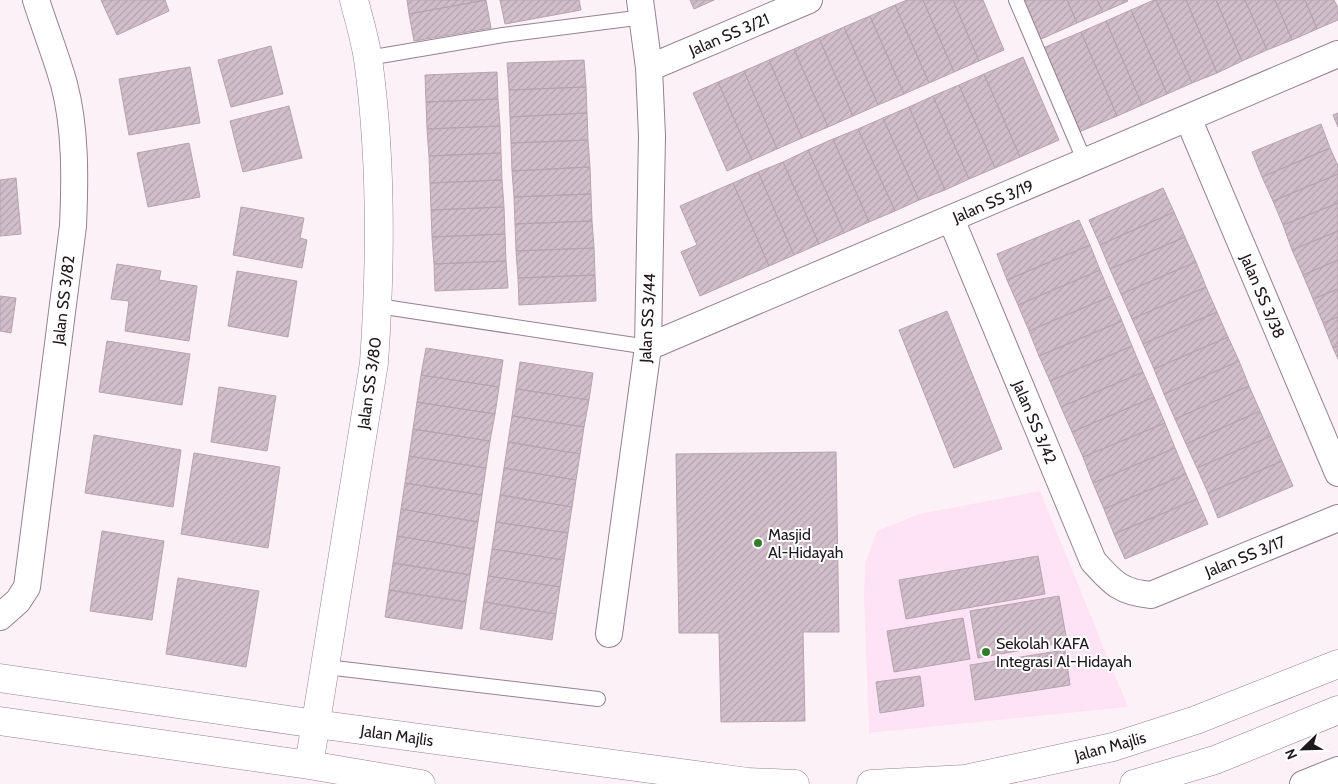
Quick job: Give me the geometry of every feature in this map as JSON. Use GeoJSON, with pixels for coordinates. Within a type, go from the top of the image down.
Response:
{"type":"FeatureCollection","features":[{"type":"Feature","properties":{"kind":"main road","name":"Jalan SS 3/80"},"geometry":{"type":"LineString","coordinates":[[309,765],[374,363],[378,306],[379,190],[368,58],[354,0]]}},
{"type":"Feature","properties":{"kind":"main road","name":"Jalan Majlis"},"geometry":{"type":"LineString","coordinates":[[871,784],[965,779],[1113,747],[1196,720],[1338,664]]}},
{"type":"Feature","properties":{"kind":"main road","name":"Jalan Majlis"},"geometry":{"type":"LineString","coordinates":[[0,678],[316,724],[748,782],[795,784]]}},
{"type":"Feature","properties":{"kind":"main road"},"geometry":{"type":"LineString","coordinates":[[1134,784],[1215,760],[1338,710]]}},
{"type":"Feature","properties":{"kind":"main road"},"geometry":{"type":"LineString","coordinates":[[0,721],[309,765],[421,784]]}},
{"type":"Feature","properties":{"kind":"street","name":"Jalan SS 3/82"},"geometry":{"type":"LineString","coordinates":[[9,609],[27,587],[73,226],[75,185],[71,134],[64,86],[36,0]]}},
{"type":"Feature","properties":{"kind":"street","name":"Jalan SS 3/21"},"geometry":{"type":"LineString","coordinates":[[649,68],[809,0]]}},
{"type":"Feature","properties":{"kind":"street","name":"Jalan SS 3/44"},"geometry":{"type":"LineString","coordinates":[[609,634],[648,347],[652,136],[649,68],[642,8]]}},
{"type":"Feature","properties":{"kind":"street","name":"Jalan SS 3/19"},"geometry":{"type":"LineString","coordinates":[[648,347],[1338,54]]}},
{"type":"Feature","properties":{"kind":"street","name":"Jalan SS 3/38"},"geometry":{"type":"LineString","coordinates":[[1188,118],[1338,473]]}},
{"type":"Feature","properties":{"kind":"street","name":"Jalan SS 3/42"},"geometry":{"type":"LineString","coordinates":[[951,219],[1093,561],[1110,580],[1131,593],[1151,595]]}},
{"type":"Feature","properties":{"kind":"street","name":"Jalan SS 3/17"},"geometry":{"type":"LineString","coordinates":[[1151,595],[1338,518]]}},
{"type":"Feature","properties":{"kind":"street"},"geometry":{"type":"LineString","coordinates":[[1303,784],[1338,770]]}},
{"type":"Feature","properties":{"kind":"lane"},"geometry":{"type":"LineString","coordinates":[[1016,0],[1085,162]]}},
{"type":"Feature","properties":{"kind":"lane"},"geometry":{"type":"LineString","coordinates":[[368,58],[503,35],[642,8]]}},
{"type":"Feature","properties":{"kind":"lane"},"geometry":{"type":"LineString","coordinates":[[378,306],[648,347]]}},
{"type":"Feature","properties":{"kind":"lane"},"geometry":{"type":"LineString","coordinates":[[326,667],[598,699]]}},
{"type":"Feature","properties":{"kind":"shaded area","name":"Sekolah KAFA Integrasi Al-Hidayah"},"geometry":{"type":"Polygon","coordinates":[[[1040,491],[1128,707],[869,733],[864,596],[865,563],[877,531],[919,514],[1040,491]]]}},
{"type":"Feature","properties":{"kind":"building"},"geometry":{"type":"Polygon","coordinates":[[[101,0],[165,0],[169,11],[117,35],[101,0]]]}},
{"type":"Feature","properties":{"kind":"building"},"geometry":{"type":"Polygon","coordinates":[[[407,0],[486,0],[409,14],[407,0]]]}},
{"type":"Feature","properties":{"kind":"building"},"geometry":{"type":"Polygon","coordinates":[[[486,0],[491,28],[414,41],[409,14],[486,0]]]}},
{"type":"Feature","properties":{"kind":"building"},"geometry":{"type":"Polygon","coordinates":[[[500,0],[579,0],[581,10],[505,24],[500,0]]]}},
{"type":"Feature","properties":{"kind":"building"},"geometry":{"type":"Polygon","coordinates":[[[690,0],[714,0],[694,9],[690,0]]]}},
{"type":"Feature","properties":{"kind":"building"},"geometry":{"type":"Polygon","coordinates":[[[907,0],[923,0],[954,72],[929,83],[895,5],[907,0]]]}},
{"type":"Feature","properties":{"kind":"building"},"geometry":{"type":"Polygon","coordinates":[[[923,0],[953,0],[979,61],[954,72],[923,0]]]}},
{"type":"Feature","properties":{"kind":"building"},"geometry":{"type":"Polygon","coordinates":[[[953,0],[983,0],[1004,50],[979,61],[953,0]]]}},
{"type":"Feature","properties":{"kind":"building"},"geometry":{"type":"Polygon","coordinates":[[[1022,0],[1067,0],[1077,23],[1039,40],[1022,0]]]}},
{"type":"Feature","properties":{"kind":"building"},"geometry":{"type":"Polygon","coordinates":[[[1067,0],[1097,0],[1103,12],[1077,23],[1067,0]]]}},
{"type":"Feature","properties":{"kind":"building"},"geometry":{"type":"Polygon","coordinates":[[[1097,0],[1127,0],[1128,1],[1103,12],[1097,0]]]}},
{"type":"Feature","properties":{"kind":"building"},"geometry":{"type":"Polygon","coordinates":[[[1156,0],[1192,83],[1167,94],[1131,10],[1156,0]]]}},
{"type":"Feature","properties":{"kind":"building"},"geometry":{"type":"Polygon","coordinates":[[[1156,0],[1186,0],[1217,73],[1192,83],[1156,0]]]}},
{"type":"Feature","properties":{"kind":"building"},"geometry":{"type":"Polygon","coordinates":[[[1186,0],[1216,0],[1242,61],[1217,73],[1186,0]]]}},
{"type":"Feature","properties":{"kind":"building"},"geometry":{"type":"Polygon","coordinates":[[[1216,0],[1245,0],[1267,50],[1242,61],[1216,0]]]}},
{"type":"Feature","properties":{"kind":"building"},"geometry":{"type":"Polygon","coordinates":[[[1245,0],[1275,0],[1292,40],[1267,50],[1245,0]]]}},
{"type":"Feature","properties":{"kind":"building"},"geometry":{"type":"Polygon","coordinates":[[[1275,0],[1305,0],[1317,29],[1292,40],[1275,0]]]}},
{"type":"Feature","properties":{"kind":"building"},"geometry":{"type":"Polygon","coordinates":[[[1305,0],[1334,0],[1338,8],[1338,20],[1317,29],[1305,0]]]}},
{"type":"Feature","properties":{"kind":"building"},"geometry":{"type":"Polygon","coordinates":[[[895,5],[929,83],[904,94],[870,16],[895,5]]]}},
{"type":"Feature","properties":{"kind":"building"},"geometry":{"type":"Polygon","coordinates":[[[1131,10],[1167,94],[1142,105],[1106,21],[1131,10]]]}},
{"type":"Feature","properties":{"kind":"building"},"geometry":{"type":"Polygon","coordinates":[[[870,16],[904,94],[878,105],[844,27],[870,16]]]}},
{"type":"Feature","properties":{"kind":"building"},"geometry":{"type":"Polygon","coordinates":[[[1106,21],[1142,105],[1117,116],[1081,32],[1106,21]]]}},
{"type":"Feature","properties":{"kind":"building"},"geometry":{"type":"Polygon","coordinates":[[[844,27],[878,105],[853,116],[819,38],[844,27]]]}},
{"type":"Feature","properties":{"kind":"building"},"geometry":{"type":"Polygon","coordinates":[[[1081,32],[1117,116],[1079,132],[1043,48],[1081,32]]]}},
{"type":"Feature","properties":{"kind":"building"},"geometry":{"type":"Polygon","coordinates":[[[819,38],[853,116],[828,127],[794,49],[819,38]]]}},
{"type":"Feature","properties":{"kind":"building"},"geometry":{"type":"Polygon","coordinates":[[[271,46],[283,94],[231,107],[218,60],[271,46]]]}},
{"type":"Feature","properties":{"kind":"building"},"geometry":{"type":"Polygon","coordinates":[[[794,49],[828,127],[802,138],[769,60],[794,49]]]}},
{"type":"Feature","properties":{"kind":"building"},"geometry":{"type":"Polygon","coordinates":[[[1023,57],[1059,140],[1020,157],[984,74],[1023,57]]]}},
{"type":"Feature","properties":{"kind":"building"},"geometry":{"type":"Polygon","coordinates":[[[584,60],[586,87],[509,90],[507,63],[584,60]]]}},
{"type":"Feature","properties":{"kind":"building"},"geometry":{"type":"Polygon","coordinates":[[[769,60],[802,138],[777,149],[744,71],[769,60]]]}},
{"type":"Feature","properties":{"kind":"building"},"geometry":{"type":"Polygon","coordinates":[[[190,67],[200,123],[129,135],[119,79],[190,67]]]}},
{"type":"Feature","properties":{"kind":"building"},"geometry":{"type":"Polygon","coordinates":[[[744,71],[777,149],[752,160],[718,82],[744,71]]]}},
{"type":"Feature","properties":{"kind":"building"},"geometry":{"type":"Polygon","coordinates":[[[497,72],[498,99],[426,102],[425,75],[497,72]]]}},
{"type":"Feature","properties":{"kind":"building"},"geometry":{"type":"Polygon","coordinates":[[[984,74],[1020,157],[995,168],[959,85],[984,74]]]}},
{"type":"Feature","properties":{"kind":"building"},"geometry":{"type":"Polygon","coordinates":[[[718,82],[752,160],[727,171],[693,93],[718,82]]]}},
{"type":"Feature","properties":{"kind":"building"},"geometry":{"type":"Polygon","coordinates":[[[959,85],[995,168],[969,179],[933,96],[959,85]]]}},
{"type":"Feature","properties":{"kind":"building"},"geometry":{"type":"Polygon","coordinates":[[[586,87],[587,113],[510,117],[509,90],[586,87]]]}},
{"type":"Feature","properties":{"kind":"building"},"geometry":{"type":"Polygon","coordinates":[[[933,96],[969,179],[945,190],[909,107],[933,96]]]}},
{"type":"Feature","properties":{"kind":"building"},"geometry":{"type":"Polygon","coordinates":[[[498,99],[500,126],[427,129],[426,102],[498,99]]]}},
{"type":"Feature","properties":{"kind":"building"},"geometry":{"type":"Polygon","coordinates":[[[289,106],[302,158],[243,172],[230,121],[289,106]]]}},
{"type":"Feature","properties":{"kind":"building"},"geometry":{"type":"Polygon","coordinates":[[[909,107],[945,190],[919,200],[883,118],[909,107]]]}},
{"type":"Feature","properties":{"kind":"building"},"geometry":{"type":"Polygon","coordinates":[[[587,113],[588,140],[511,143],[510,117],[587,113]]]}},
{"type":"Feature","properties":{"kind":"building"},"geometry":{"type":"Polygon","coordinates":[[[1338,113],[1338,127],[1333,115],[1338,113]]]}},
{"type":"Feature","properties":{"kind":"building"},"geometry":{"type":"Polygon","coordinates":[[[883,118],[919,200],[895,211],[858,129],[883,118]]]}},
{"type":"Feature","properties":{"kind":"building"},"geometry":{"type":"Polygon","coordinates":[[[1321,124],[1330,148],[1262,177],[1252,152],[1321,124]]]}},
{"type":"Feature","properties":{"kind":"building"},"geometry":{"type":"Polygon","coordinates":[[[500,126],[501,153],[429,156],[427,129],[500,126]]]}},
{"type":"Feature","properties":{"kind":"building"},"geometry":{"type":"Polygon","coordinates":[[[858,129],[895,211],[869,222],[833,139],[858,129]]]}},
{"type":"Feature","properties":{"kind":"building"},"geometry":{"type":"Polygon","coordinates":[[[833,139],[869,222],[844,233],[808,150],[833,139]]]}},
{"type":"Feature","properties":{"kind":"building"},"geometry":{"type":"Polygon","coordinates":[[[588,140],[590,167],[512,171],[511,143],[588,140]]]}},
{"type":"Feature","properties":{"kind":"building"},"geometry":{"type":"Polygon","coordinates":[[[189,143],[200,197],[148,207],[137,153],[189,143]]]}},
{"type":"Feature","properties":{"kind":"building"},"geometry":{"type":"Polygon","coordinates":[[[1330,148],[1338,166],[1338,174],[1273,201],[1262,177],[1330,148]]]}},
{"type":"Feature","properties":{"kind":"building"},"geometry":{"type":"Polygon","coordinates":[[[808,150],[844,233],[819,244],[783,162],[808,150]]]}},
{"type":"Feature","properties":{"kind":"building"},"geometry":{"type":"Polygon","coordinates":[[[501,153],[502,180],[430,183],[429,156],[501,153]]]}},
{"type":"Feature","properties":{"kind":"building"},"geometry":{"type":"Polygon","coordinates":[[[783,162],[819,244],[794,255],[758,172],[783,162]]]}},
{"type":"Feature","properties":{"kind":"building"},"geometry":{"type":"Polygon","coordinates":[[[590,167],[591,194],[514,197],[512,171],[590,167]]]}},
{"type":"Feature","properties":{"kind":"building"},"geometry":{"type":"Polygon","coordinates":[[[758,172],[794,255],[769,266],[733,183],[758,172]]]}},
{"type":"Feature","properties":{"kind":"building"},"geometry":{"type":"Polygon","coordinates":[[[1338,174],[1338,203],[1283,225],[1273,201],[1338,174]]]}},
{"type":"Feature","properties":{"kind":"building"},"geometry":{"type":"Polygon","coordinates":[[[16,178],[21,234],[0,236],[0,180],[16,178]]]}},
{"type":"Feature","properties":{"kind":"building"},"geometry":{"type":"Polygon","coordinates":[[[502,180],[504,207],[431,210],[430,183],[502,180]]]}},
{"type":"Feature","properties":{"kind":"building"},"geometry":{"type":"Polygon","coordinates":[[[733,183],[769,266],[700,296],[681,252],[697,245],[680,206],[733,183]]]}},
{"type":"Feature","properties":{"kind":"building"},"geometry":{"type":"Polygon","coordinates":[[[1163,188],[1174,212],[1100,245],[1089,220],[1163,188]]]}},
{"type":"Feature","properties":{"kind":"building"},"geometry":{"type":"Polygon","coordinates":[[[591,194],[592,221],[515,224],[514,197],[591,194]]]}},
{"type":"Feature","properties":{"kind":"building"},"geometry":{"type":"Polygon","coordinates":[[[1338,203],[1338,231],[1292,250],[1283,225],[1338,203]]]}},
{"type":"Feature","properties":{"kind":"building"},"geometry":{"type":"Polygon","coordinates":[[[241,207],[304,218],[300,238],[307,240],[302,268],[233,255],[241,207]]]}},
{"type":"Feature","properties":{"kind":"building"},"geometry":{"type":"Polygon","coordinates":[[[504,207],[505,234],[432,237],[431,210],[504,207]]]}},
{"type":"Feature","properties":{"kind":"building"},"geometry":{"type":"Polygon","coordinates":[[[1174,212],[1185,237],[1110,269],[1100,245],[1174,212]]]}},
{"type":"Feature","properties":{"kind":"building"},"geometry":{"type":"Polygon","coordinates":[[[1079,220],[1090,245],[1007,280],[997,254],[1079,220]]]}},
{"type":"Feature","properties":{"kind":"building"},"geometry":{"type":"Polygon","coordinates":[[[592,221],[594,248],[516,251],[515,224],[592,221]]]}},
{"type":"Feature","properties":{"kind":"building"},"geometry":{"type":"Polygon","coordinates":[[[1338,231],[1338,260],[1303,275],[1292,250],[1338,231]]]}},
{"type":"Feature","properties":{"kind":"building"},"geometry":{"type":"Polygon","coordinates":[[[505,234],[506,261],[434,264],[432,237],[505,234]]]}},
{"type":"Feature","properties":{"kind":"building"},"geometry":{"type":"Polygon","coordinates":[[[1185,237],[1196,262],[1121,294],[1110,269],[1185,237]]]}},
{"type":"Feature","properties":{"kind":"building"},"geometry":{"type":"Polygon","coordinates":[[[1090,245],[1100,270],[1018,305],[1007,280],[1090,245]]]}},
{"type":"Feature","properties":{"kind":"building"},"geometry":{"type":"Polygon","coordinates":[[[594,248],[595,275],[518,278],[516,251],[594,248]]]}},
{"type":"Feature","properties":{"kind":"building"},"geometry":{"type":"Polygon","coordinates":[[[1338,260],[1338,289],[1313,299],[1303,275],[1338,260]]]}},
{"type":"Feature","properties":{"kind":"building"},"geometry":{"type":"Polygon","coordinates":[[[506,261],[508,288],[435,291],[434,264],[506,261]]]}},
{"type":"Feature","properties":{"kind":"building"},"geometry":{"type":"Polygon","coordinates":[[[1196,262],[1206,287],[1132,319],[1121,294],[1196,262]]]}},
{"type":"Feature","properties":{"kind":"building"},"geometry":{"type":"Polygon","coordinates":[[[117,264],[161,271],[159,280],[197,286],[189,341],[125,331],[129,301],[111,299],[117,264]]]}},
{"type":"Feature","properties":{"kind":"building"},"geometry":{"type":"Polygon","coordinates":[[[1100,270],[1111,296],[1029,331],[1018,305],[1100,270]]]}},
{"type":"Feature","properties":{"kind":"building"},"geometry":{"type":"Polygon","coordinates":[[[237,271],[297,281],[288,337],[228,326],[237,271]]]}},
{"type":"Feature","properties":{"kind":"building"},"geometry":{"type":"Polygon","coordinates":[[[595,275],[596,301],[519,305],[518,278],[595,275]]]}},
{"type":"Feature","properties":{"kind":"building"},"geometry":{"type":"Polygon","coordinates":[[[1206,287],[1217,312],[1143,344],[1132,319],[1206,287]]]}},
{"type":"Feature","properties":{"kind":"building"},"geometry":{"type":"Polygon","coordinates":[[[1338,289],[1338,317],[1323,323],[1313,299],[1338,289]]]}},
{"type":"Feature","properties":{"kind":"building"},"geometry":{"type":"Polygon","coordinates":[[[0,296],[16,298],[11,333],[0,331],[0,296]]]}},
{"type":"Feature","properties":{"kind":"building"},"geometry":{"type":"Polygon","coordinates":[[[1111,296],[1122,321],[1039,356],[1029,331],[1111,296]]]}},
{"type":"Feature","properties":{"kind":"building"},"geometry":{"type":"Polygon","coordinates":[[[947,311],[1002,449],[954,468],[899,330],[947,311]]]}},
{"type":"Feature","properties":{"kind":"building"},"geometry":{"type":"Polygon","coordinates":[[[1217,312],[1228,337],[1154,369],[1143,344],[1217,312]]]}},
{"type":"Feature","properties":{"kind":"building"},"geometry":{"type":"Polygon","coordinates":[[[1338,317],[1338,346],[1333,348],[1323,323],[1338,317]]]}},
{"type":"Feature","properties":{"kind":"building"},"geometry":{"type":"Polygon","coordinates":[[[1122,321],[1132,346],[1050,381],[1039,356],[1122,321]]]}},
{"type":"Feature","properties":{"kind":"building"},"geometry":{"type":"Polygon","coordinates":[[[1228,337],[1239,361],[1164,394],[1154,369],[1228,337]]]}},
{"type":"Feature","properties":{"kind":"building"},"geometry":{"type":"Polygon","coordinates":[[[107,341],[190,354],[182,405],[99,392],[107,341]]]}},
{"type":"Feature","properties":{"kind":"building"},"geometry":{"type":"Polygon","coordinates":[[[1132,346],[1143,372],[1061,407],[1050,381],[1132,346]]]}},
{"type":"Feature","properties":{"kind":"building"},"geometry":{"type":"Polygon","coordinates":[[[1338,346],[1338,359],[1333,348],[1338,346]]]}},
{"type":"Feature","properties":{"kind":"building"},"geometry":{"type":"Polygon","coordinates":[[[426,348],[503,360],[499,387],[421,375],[426,348]]]}},
{"type":"Feature","properties":{"kind":"building"},"geometry":{"type":"Polygon","coordinates":[[[1239,361],[1249,386],[1175,419],[1164,394],[1239,361]]]}},
{"type":"Feature","properties":{"kind":"building"},"geometry":{"type":"Polygon","coordinates":[[[520,362],[593,373],[589,400],[516,389],[520,362]]]}},
{"type":"Feature","properties":{"kind":"building"},"geometry":{"type":"Polygon","coordinates":[[[1143,372],[1154,397],[1072,432],[1061,407],[1143,372]]]}},
{"type":"Feature","properties":{"kind":"building"},"geometry":{"type":"Polygon","coordinates":[[[421,375],[499,387],[495,414],[417,402],[421,375]]]}},
{"type":"Feature","properties":{"kind":"building"},"geometry":{"type":"Polygon","coordinates":[[[1249,386],[1260,411],[1186,444],[1175,419],[1249,386]]]}},
{"type":"Feature","properties":{"kind":"building"},"geometry":{"type":"Polygon","coordinates":[[[219,387],[276,396],[267,451],[211,442],[219,387]]]}},
{"type":"Feature","properties":{"kind":"building"},"geometry":{"type":"Polygon","coordinates":[[[516,389],[589,400],[584,427],[512,416],[516,389]]]}},
{"type":"Feature","properties":{"kind":"building"},"geometry":{"type":"Polygon","coordinates":[[[1154,397],[1165,423],[1083,457],[1072,432],[1154,397]]]}},
{"type":"Feature","properties":{"kind":"building"},"geometry":{"type":"Polygon","coordinates":[[[417,402],[495,414],[490,441],[413,429],[417,402]]]}},
{"type":"Feature","properties":{"kind":"building"},"geometry":{"type":"Polygon","coordinates":[[[1260,411],[1271,436],[1197,468],[1186,444],[1260,411]]]}},
{"type":"Feature","properties":{"kind":"building"},"geometry":{"type":"Polygon","coordinates":[[[512,416],[584,427],[580,454],[508,442],[512,416]]]}},
{"type":"Feature","properties":{"kind":"building"},"geometry":{"type":"Polygon","coordinates":[[[1165,423],[1175,448],[1093,483],[1083,457],[1165,423]]]}},
{"type":"Feature","properties":{"kind":"building"},"geometry":{"type":"Polygon","coordinates":[[[413,429],[490,441],[486,468],[409,456],[413,429]]]}},
{"type":"Feature","properties":{"kind":"building"},"geometry":{"type":"Polygon","coordinates":[[[94,435],[181,450],[173,507],[85,493],[94,435]]]}},
{"type":"Feature","properties":{"kind":"building"},"geometry":{"type":"Polygon","coordinates":[[[1271,436],[1282,461],[1208,493],[1197,468],[1271,436]]]}},
{"type":"Feature","properties":{"kind":"building"},"geometry":{"type":"Polygon","coordinates":[[[508,442],[580,454],[576,480],[504,468],[508,442]]]}},
{"type":"Feature","properties":{"kind":"building"},"geometry":{"type":"Polygon","coordinates":[[[1175,448],[1186,474],[1104,509],[1093,483],[1175,448]]]}},
{"type":"Feature","properties":{"kind":"building","name":"Masjid Al-Hidayah"},"geometry":{"type":"Polygon","coordinates":[[[836,452],[839,632],[803,632],[805,721],[721,722],[719,633],[679,633],[676,454],[836,452]]]}},
{"type":"Feature","properties":{"kind":"building"},"geometry":{"type":"Polygon","coordinates":[[[194,453],[280,467],[268,548],[181,534],[194,453]]]}},
{"type":"Feature","properties":{"kind":"building"},"geometry":{"type":"Polygon","coordinates":[[[409,456],[486,468],[482,495],[405,483],[409,456]]]}},
{"type":"Feature","properties":{"kind":"building"},"geometry":{"type":"Polygon","coordinates":[[[1282,461],[1293,486],[1218,518],[1208,493],[1282,461]]]}},
{"type":"Feature","properties":{"kind":"building"},"geometry":{"type":"Polygon","coordinates":[[[504,468],[576,480],[572,507],[500,495],[504,468]]]}},
{"type":"Feature","properties":{"kind":"building"},"geometry":{"type":"Polygon","coordinates":[[[1186,474],[1197,499],[1114,534],[1104,509],[1186,474]]]}},
{"type":"Feature","properties":{"kind":"building"},"geometry":{"type":"Polygon","coordinates":[[[405,483],[482,495],[478,522],[401,509],[405,483]]]}},
{"type":"Feature","properties":{"kind":"building"},"geometry":{"type":"Polygon","coordinates":[[[500,495],[572,507],[568,533],[496,522],[500,495]]]}},
{"type":"Feature","properties":{"kind":"building"},"geometry":{"type":"Polygon","coordinates":[[[1197,499],[1208,524],[1125,559],[1114,534],[1197,499]]]}},
{"type":"Feature","properties":{"kind":"building"},"geometry":{"type":"Polygon","coordinates":[[[401,509],[478,522],[474,549],[397,536],[401,509]]]}},
{"type":"Feature","properties":{"kind":"building"},"geometry":{"type":"Polygon","coordinates":[[[496,522],[568,533],[564,560],[492,549],[496,522]]]}},
{"type":"Feature","properties":{"kind":"building"},"geometry":{"type":"Polygon","coordinates":[[[102,531],[164,541],[152,620],[90,611],[102,531]]]}},
{"type":"Feature","properties":{"kind":"building"},"geometry":{"type":"Polygon","coordinates":[[[397,536],[474,549],[470,575],[393,563],[397,536]]]}},
{"type":"Feature","properties":{"kind":"building"},"geometry":{"type":"Polygon","coordinates":[[[492,549],[564,560],[560,587],[488,576],[492,549]]]}},
{"type":"Feature","properties":{"kind":"building"},"geometry":{"type":"Polygon","coordinates":[[[1038,556],[1045,594],[906,619],[899,580],[1038,556]]]}},
{"type":"Feature","properties":{"kind":"building"},"geometry":{"type":"Polygon","coordinates":[[[393,563],[470,575],[466,602],[389,590],[393,563]]]}},
{"type":"Feature","properties":{"kind":"building"},"geometry":{"type":"Polygon","coordinates":[[[488,576],[560,587],[556,614],[484,602],[488,576]]]}},
{"type":"Feature","properties":{"kind":"building"},"geometry":{"type":"Polygon","coordinates":[[[178,578],[259,591],[246,667],[166,654],[178,578]]]}},
{"type":"Feature","properties":{"kind":"building"},"geometry":{"type":"Polygon","coordinates":[[[389,590],[466,602],[462,629],[385,617],[389,590]]]}},
{"type":"Feature","properties":{"kind":"building"},"geometry":{"type":"Polygon","coordinates":[[[1059,596],[1067,642],[978,658],[970,611],[1059,596]]]}},
{"type":"Feature","properties":{"kind":"building"},"geometry":{"type":"Polygon","coordinates":[[[484,602],[556,614],[552,640],[480,629],[484,602]]]}},
{"type":"Feature","properties":{"kind":"building"},"geometry":{"type":"Polygon","coordinates":[[[963,618],[970,659],[894,672],[887,631],[963,618]]]}},
{"type":"Feature","properties":{"kind":"building"},"geometry":{"type":"Polygon","coordinates":[[[1065,650],[1070,685],[975,700],[970,665],[1065,650]]]}},
{"type":"Feature","properties":{"kind":"building"},"geometry":{"type":"Polygon","coordinates":[[[920,676],[924,706],[880,713],[876,682],[920,676]]]}},
{"type":"Feature","properties":{"kind":"place","name":"Masjid Al-Hidayah"},"geometry":{"type":"Point","coordinates":[758,543]}},
{"type":"Feature","properties":{"kind":"place","name":"Sekolah KAFA Integrasi Al-Hidayah"},"geometry":{"type":"Point","coordinates":[986,652]}}]}
